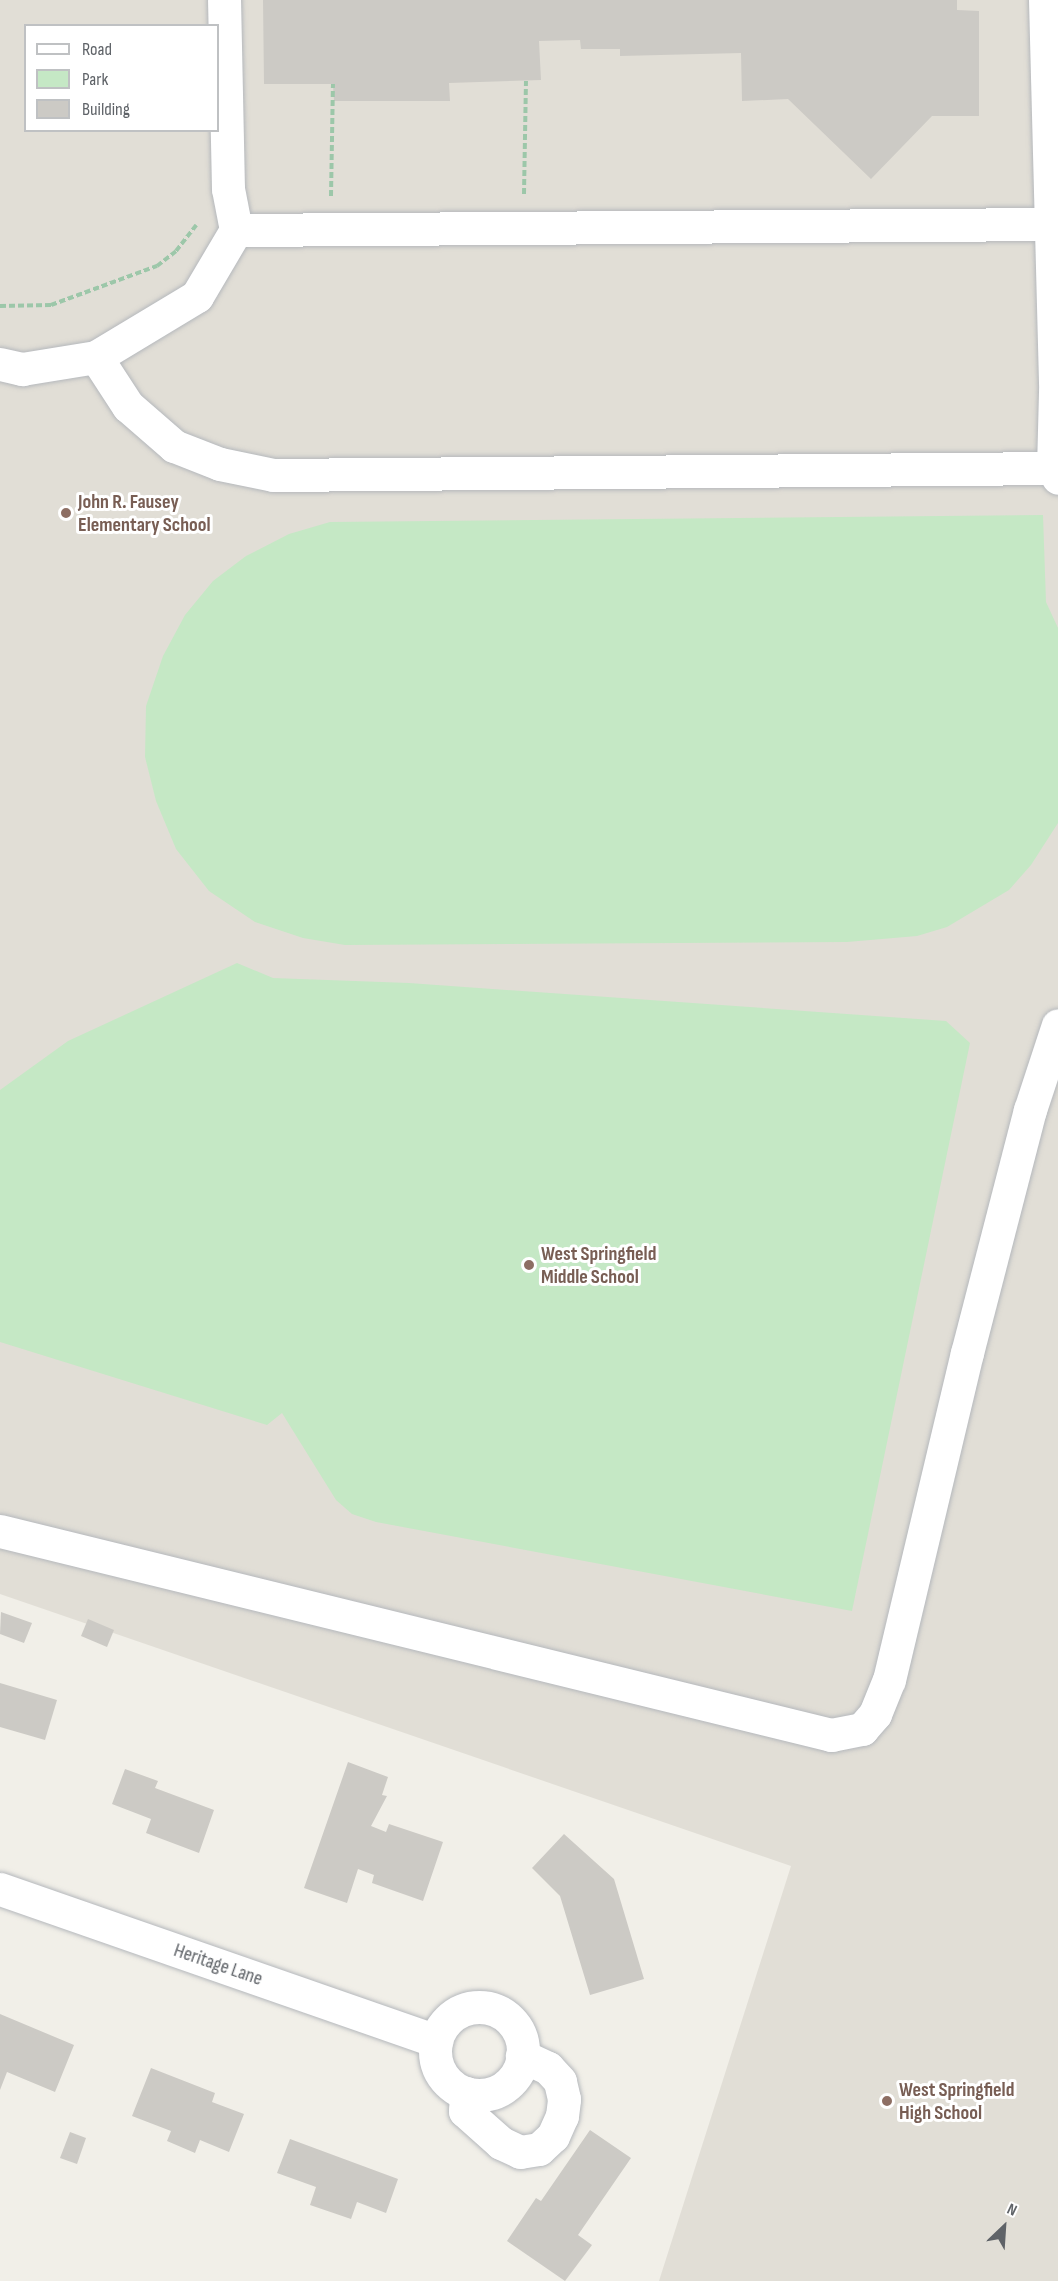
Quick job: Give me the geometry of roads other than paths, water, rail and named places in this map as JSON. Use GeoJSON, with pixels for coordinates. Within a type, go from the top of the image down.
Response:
{"type":"FeatureCollection","features":[{"type":"Feature","properties":{"kind":"street"},"geometry":{"type":"LineString","coordinates":[[0,364],[22,369],[96,357],[197,296],[236,230],[228,189],[224,0]]}},
{"type":"Feature","properties":{"kind":"street"},"geometry":{"type":"LineString","coordinates":[[96,357],[128,406],[174,446],[220,464],[273,476],[1055,473],[1052,224],[1045,0]]}},
{"type":"Feature","properties":{"kind":"street"},"geometry":{"type":"LineString","coordinates":[[236,230],[1052,224]]}},
{"type":"Feature","properties":{"kind":"street"},"geometry":{"type":"LineString","coordinates":[[0,1531],[831,1735],[847,1735],[862,1728],[875,1714],[889,1680],[967,1353],[1030,1110],[1058,1025]]}},
{"type":"Feature","properties":{"kind":"street","name":"Heritage Lane"},"geometry":{"type":"LineString","coordinates":[[0,1889],[436,2041]]}},
{"type":"Feature","properties":{"kind":"street"},"geometry":{"type":"LineString","coordinates":[[487,2008],[512,2023],[520,2036],[522,2056],[515,2076],[500,2090],[487,2095],[466,2093],[448,2083],[439,2071],[436,2041],[441,2028],[458,2012],[487,2008]]}},
{"type":"Feature","properties":{"kind":"street"},"geometry":{"type":"LineString","coordinates":[[466,2093],[465,2110],[501,2143],[519,2152],[539,2150],[553,2136],[562,2116],[564,2099],[560,2081],[548,2068],[522,2056]]}},
{"type":"Feature","properties":{"kind":"place","name":"John R. Fausey Elementary School"},"geometry":{"type":"Point","coordinates":[66,513]}},
{"type":"Feature","properties":{"kind":"place","name":"West Springfield Middle School"},"geometry":{"type":"Point","coordinates":[529,1265]}},
{"type":"Feature","properties":{"kind":"place","name":"West Springfield High School"},"geometry":{"type":"Point","coordinates":[887,2101]}}]}
